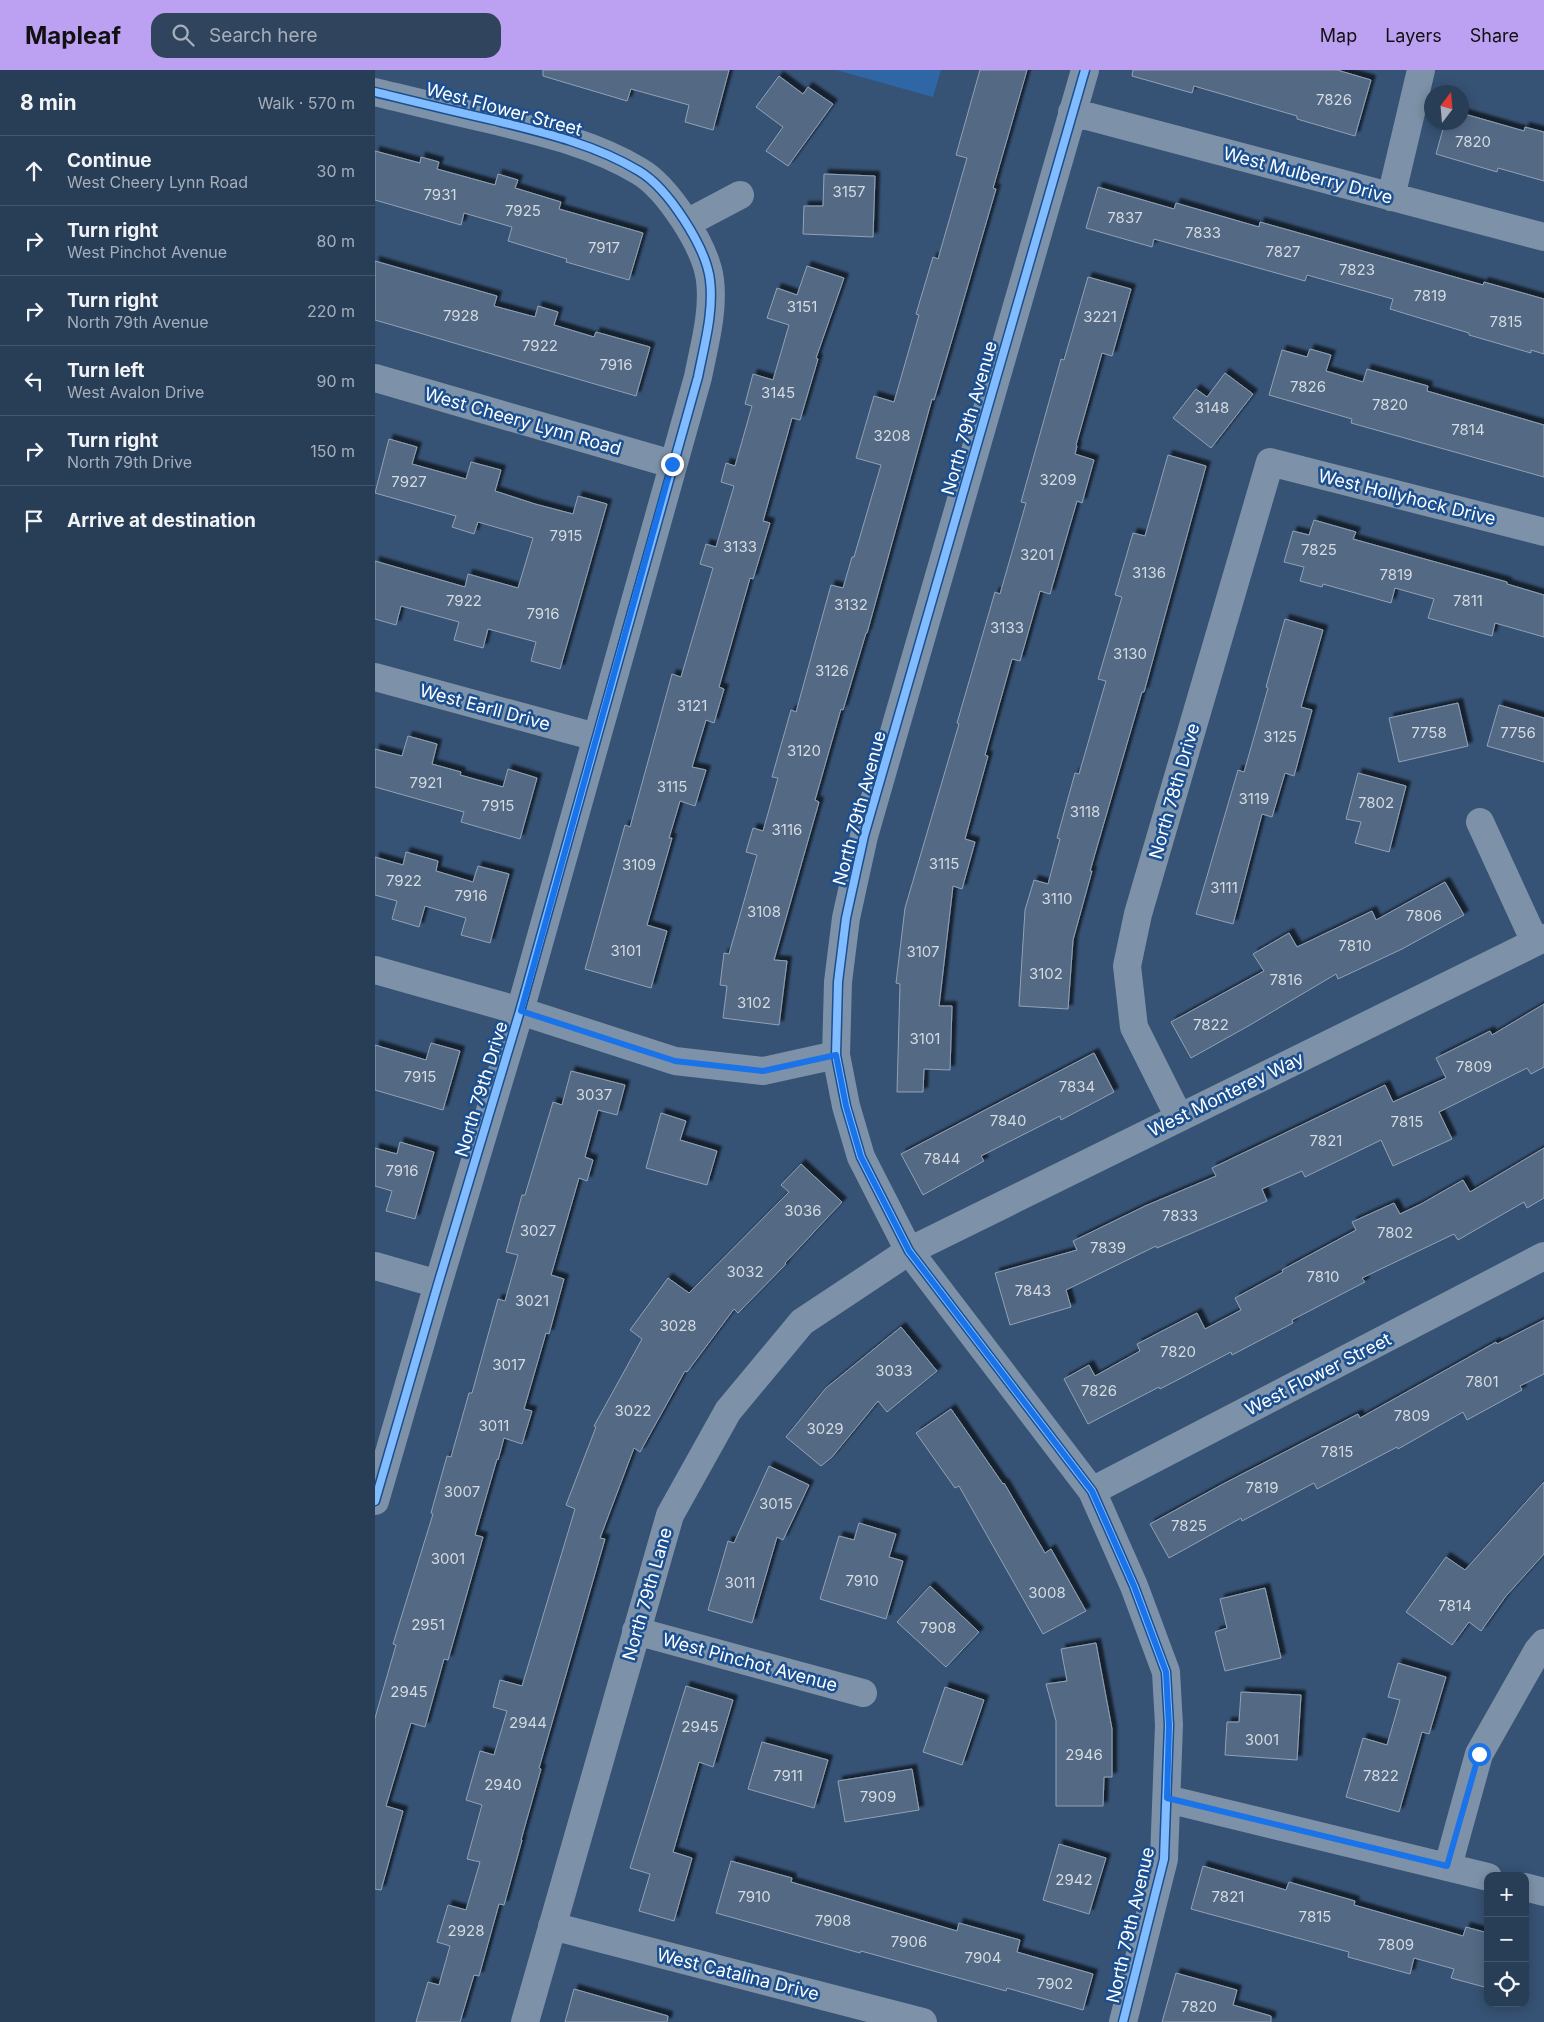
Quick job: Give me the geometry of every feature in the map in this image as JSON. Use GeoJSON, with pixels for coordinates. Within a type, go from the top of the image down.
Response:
{"type":"FeatureCollection","features":[{"type":"Feature","properties":{"kind":"street","name":"North 79th Avenue"},"geometry":{"type":"LineString","coordinates":[[1085,70],[865,836],[846,918],[838,982],[836,1055],[846,1106],[861,1157],[909,1251],[1092,1491],[1134,1586],[1166,1672],[1169,1725],[1164,1860],[1123,2022]]}},
{"type":"Feature","properties":{"kind":"street"},"geometry":{"type":"LineString","coordinates":[[1391,197],[1421,70]]}},
{"type":"Feature","properties":{"kind":"street","name":"West Flower Street"},"geometry":{"type":"LineString","coordinates":[[375,92],[554,135],[601,152],[641,172],[665,194],[687,223]]}},
{"type":"Feature","properties":{"kind":"street","name":"West Mulberry Drive"},"geometry":{"type":"LineString","coordinates":[[1072,112],[1544,237]]}},
{"type":"Feature","properties":{"kind":"street"},"geometry":{"type":"LineString","coordinates":[[687,223],[740,194]]}},
{"type":"Feature","properties":{"kind":"street","name":"North 79th Drive"},"geometry":{"type":"LineString","coordinates":[[375,1501],[438,1284],[521,1011],[697,377],[709,322],[711,279],[698,244],[687,223]]}},
{"type":"Feature","properties":{"kind":"street","name":"West Cheery Lynn Road"},"geometry":{"type":"LineString","coordinates":[[375,378],[672,464]]}},
{"type":"Feature","properties":{"kind":"street","name":"West Hollyhock Drive"},"geometry":{"type":"LineString","coordinates":[[1270,462],[1544,532]]}},
{"type":"Feature","properties":{"kind":"street","name":"North 78th Drive"},"geometry":{"type":"LineString","coordinates":[[1179,1116],[1134,1027],[1127,966],[1138,914],[1270,462]]}},
{"type":"Feature","properties":{"kind":"street","name":"West Earll Drive"},"geometry":{"type":"LineString","coordinates":[[375,677],[596,737]]}},
{"type":"Feature","properties":{"kind":"street"},"geometry":{"type":"LineString","coordinates":[[1480,822],[1539,940]]}},
{"type":"Feature","properties":{"kind":"street","name":"West Monterey Way"},"geometry":{"type":"LineString","coordinates":[[909,1251],[1179,1116],[1539,940]]}},
{"type":"Feature","properties":{"kind":"street"},"geometry":{"type":"LineString","coordinates":[[375,970],[521,1011],[675,1061],[763,1071],[836,1055]]}},
{"type":"Feature","properties":{"kind":"street","name":"North 79th Lane"},"geometry":{"type":"LineString","coordinates":[[525,2022],[670,1515],[728,1411],[802,1322],[909,1251]]}},
{"type":"Feature","properties":{"kind":"street","name":"West Flower Street"},"geometry":{"type":"LineString","coordinates":[[1092,1491],[1544,1256]]}},
{"type":"Feature","properties":{"kind":"street"},"geometry":{"type":"LineString","coordinates":[[375,1266],[438,1284]]}},
{"type":"Feature","properties":{"kind":"street","name":"West Pinchot Avenue"},"geometry":{"type":"LineString","coordinates":[[637,1631],[863,1693]]}},
{"type":"Feature","properties":{"kind":"street"},"geometry":{"type":"LineString","coordinates":[[1447,1866],[1479,1754],[1544,1642]]}},
{"type":"Feature","properties":{"kind":"street"},"geometry":{"type":"LineString","coordinates":[[1167,1798],[1484,1876]]}},
{"type":"Feature","properties":{"kind":"street"},"geometry":{"type":"LineString","coordinates":[[1529,1888],[1544,1892]]}},
{"type":"Feature","properties":{"kind":"street","name":"West Catalina Drive"},"geometry":{"type":"LineString","coordinates":[[552,1926],[923,2022]]}},
{"type":"Feature","properties":{"kind":"shaded area"},"geometry":{"type":"Polygon","coordinates":[[[836,70],[941,70],[933,97],[836,70]]]}},
{"type":"Feature","properties":{"kind":"building"},"geometry":{"type":"Polygon","coordinates":[[[543,70],[729,70],[713,130],[685,122],[689,105],[631,89],[627,101],[543,76],[543,70]]]}},
{"type":"Feature","properties":{"kind":"building"},"geometry":{"type":"Polygon","coordinates":[[[980,70],[1027,70],[993,188],[996,189],[934,400],[932,399],[867,633],[843,710],[841,709],[815,800],[819,802],[774,960],[787,961],[779,1025],[723,1018],[727,986],[720,985],[724,953],[729,954],[757,855],[746,852],[753,828],[763,831],[778,778],[772,777],[791,710],[796,712],[831,585],[843,588],[852,557],[854,557],[881,465],[856,458],[874,396],[894,402],[919,315],[916,314],[933,257],[938,259],[967,158],[956,155],[980,70]]]}},
{"type":"Feature","properties":{"kind":"building"},"geometry":{"type":"Polygon","coordinates":[[[1133,70],[1337,70],[1371,80],[1355,136],[1297,119],[1297,116],[1194,86],[1192,93],[1132,76],[1133,70]]]}},
{"type":"Feature","properties":{"kind":"building"},"geometry":{"type":"Polygon","coordinates":[[[779,76],[803,94],[808,87],[833,104],[788,166],[766,151],[783,127],[756,107],[779,76]]]}},
{"type":"Feature","properties":{"kind":"building"},"geometry":{"type":"Polygon","coordinates":[[[1469,115],[1524,131],[1525,127],[1544,132],[1544,181],[1498,168],[1497,172],[1436,154],[1443,130],[1469,130],[1469,115]]]}},
{"type":"Feature","properties":{"kind":"building"},"geometry":{"type":"Polygon","coordinates":[[[375,151],[420,163],[421,157],[439,162],[437,169],[495,185],[498,174],[518,180],[515,188],[561,202],[559,209],[643,233],[629,280],[566,262],[567,259],[508,241],[512,227],[464,213],[461,225],[375,200],[375,151]]]}},
{"type":"Feature","properties":{"kind":"building"},"geometry":{"type":"Polygon","coordinates":[[[824,174],[875,176],[873,237],[803,234],[804,206],[823,206],[824,174]]]}},
{"type":"Feature","properties":{"kind":"building"},"geometry":{"type":"Polygon","coordinates":[[[1098,187],[1174,209],[1176,203],[1259,227],[1260,222],[1483,285],[1484,282],[1544,299],[1544,354],[1531,350],[1531,353],[1469,335],[1469,333],[1390,309],[1393,299],[1307,275],[1305,281],[1154,239],[1152,247],[1086,228],[1098,187]]]}},
{"type":"Feature","properties":{"kind":"building"},"geometry":{"type":"Polygon","coordinates":[[[375,261],[497,296],[494,306],[535,317],[538,306],[558,312],[554,325],[594,337],[596,332],[650,347],[636,396],[375,320],[375,261]]]}},
{"type":"Feature","properties":{"kind":"building"},"geometry":{"type":"Polygon","coordinates":[[[807,266],[844,278],[816,358],[818,359],[800,420],[792,418],[763,521],[770,523],[753,579],[750,578],[719,687],[724,689],[714,723],[706,720],[692,767],[706,770],[695,806],[680,801],[669,838],[672,838],[647,925],[667,931],[651,988],[585,969],[625,825],[630,827],[672,674],[681,677],[713,568],[700,564],[706,544],[716,547],[734,486],[721,482],[726,463],[735,466],[752,406],[745,404],[753,374],[773,380],[789,325],[767,318],[777,288],[797,295],[807,266]]]}},
{"type":"Feature","properties":{"kind":"building"},"geometry":{"type":"Polygon","coordinates":[[[1088,277],[1131,289],[1112,356],[1102,353],[1076,445],[1075,454],[1094,460],[1082,503],[1077,501],[1050,594],[1040,591],[1020,661],[1012,659],[985,755],[988,756],[965,839],[975,842],[962,889],[953,886],[939,1006],[952,1006],[950,1070],[924,1069],[923,1092],[897,1092],[900,984],[896,983],[905,908],[959,724],[957,723],[995,592],[1000,594],[1026,503],[1021,502],[1061,359],[1064,360],[1088,277]]]}},
{"type":"Feature","properties":{"kind":"building"},"geometry":{"type":"Polygon","coordinates":[[[1310,349],[1331,355],[1326,371],[1363,382],[1367,369],[1428,386],[1427,391],[1544,425],[1544,477],[1351,423],[1352,419],[1269,395],[1282,350],[1307,357],[1310,349]]]}},
{"type":"Feature","properties":{"kind":"building"},"geometry":{"type":"Polygon","coordinates":[[[1225,373],[1253,394],[1211,448],[1173,418],[1196,389],[1207,397],[1225,373]]]}},
{"type":"Feature","properties":{"kind":"building"},"geometry":{"type":"Polygon","coordinates":[[[389,439],[417,447],[412,464],[466,479],[471,462],[501,470],[495,491],[535,504],[573,514],[578,496],[607,504],[560,669],[531,661],[536,642],[488,629],[483,648],[454,640],[459,622],[401,606],[396,625],[375,619],[375,561],[465,587],[468,574],[518,588],[533,538],[478,522],[474,534],[452,527],[456,516],[375,493],[389,439]]]}},
{"type":"Feature","properties":{"kind":"building"},"geometry":{"type":"Polygon","coordinates":[[[1168,455],[1206,466],[1144,692],[1142,692],[1090,871],[1092,871],[1073,940],[1068,1009],[1019,1006],[1025,910],[1034,880],[1048,884],[1060,839],[1057,838],[1075,773],[1079,774],[1106,681],[1098,679],[1122,597],[1115,595],[1133,533],[1145,536],[1168,455]]]}},
{"type":"Feature","properties":{"kind":"building"},"geometry":{"type":"Polygon","coordinates":[[[1314,520],[1356,532],[1353,539],[1507,582],[1507,584],[1544,595],[1544,637],[1495,623],[1492,636],[1428,618],[1434,599],[1395,588],[1391,603],[1323,584],[1322,587],[1300,581],[1304,567],[1284,562],[1293,531],[1309,535],[1314,520]]]}},
{"type":"Feature","properties":{"kind":"building"},"geometry":{"type":"Polygon","coordinates":[[[1285,619],[1323,630],[1301,707],[1312,710],[1294,776],[1285,773],[1272,817],[1262,814],[1233,924],[1196,914],[1238,770],[1244,772],[1285,619]]]}},
{"type":"Feature","properties":{"kind":"building"},"geometry":{"type":"Polygon","coordinates":[[[1458,703],[1468,746],[1399,762],[1389,718],[1458,703]]]}},
{"type":"Feature","properties":{"kind":"building"},"geometry":{"type":"Polygon","coordinates":[[[1499,705],[1544,718],[1544,762],[1487,746],[1499,705]]]}},
{"type":"Feature","properties":{"kind":"building"},"geometry":{"type":"Polygon","coordinates":[[[408,736],[437,744],[432,764],[461,772],[460,775],[503,787],[508,769],[537,778],[520,839],[461,822],[464,812],[375,787],[375,749],[402,756],[408,736]]]}},
{"type":"Feature","properties":{"kind":"building"},"geometry":{"type":"Polygon","coordinates":[[[1358,773],[1406,786],[1389,852],[1355,843],[1361,822],[1346,819],[1358,773]]]}},
{"type":"Feature","properties":{"kind":"building"},"geometry":{"type":"Polygon","coordinates":[[[406,852],[438,861],[436,871],[473,882],[478,866],[509,874],[490,943],[461,935],[466,918],[425,906],[419,927],[392,919],[397,901],[375,895],[375,857],[403,865],[406,852]]]}},
{"type":"Feature","properties":{"kind":"building"},"geometry":{"type":"Polygon","coordinates":[[[1445,882],[1464,915],[1402,949],[1338,979],[1336,974],[1191,1058],[1171,1022],[1264,971],[1253,954],[1289,933],[1297,947],[1372,911],[1376,920],[1445,882]]]}},
{"type":"Feature","properties":{"kind":"building"},"geometry":{"type":"Polygon","coordinates":[[[1544,1004],[1544,1067],[1531,1074],[1527,1068],[1439,1112],[1452,1139],[1393,1166],[1381,1140],[1305,1177],[1302,1171],[1262,1189],[1267,1201],[1157,1248],[1156,1246],[1066,1290],[1071,1307],[1010,1325],[995,1273],[1077,1250],[1073,1241],[1145,1206],[1216,1176],[1212,1168],[1385,1085],[1393,1102],[1446,1078],[1436,1058],[1490,1031],[1492,1035],[1544,1004]]]}},
{"type":"Feature","properties":{"kind":"building"},"geometry":{"type":"Polygon","coordinates":[[[431,1043],[460,1051],[443,1110],[375,1090],[375,1045],[426,1060],[431,1043]]]}},
{"type":"Feature","properties":{"kind":"building"},"geometry":{"type":"Polygon","coordinates":[[[1094,1053],[1114,1092],[1061,1120],[1060,1116],[981,1156],[984,1161],[923,1195],[901,1154],[1094,1053]]]}},
{"type":"Feature","properties":{"kind":"building"},"geometry":{"type":"Polygon","coordinates":[[[571,1071],[625,1085],[617,1115],[598,1110],[585,1157],[593,1160],[587,1181],[579,1178],[551,1275],[564,1279],[549,1334],[546,1333],[524,1409],[532,1411],[522,1444],[504,1438],[497,1459],[475,1535],[483,1537],[448,1660],[444,1659],[425,1727],[411,1723],[386,1806],[403,1811],[381,1890],[375,1889],[375,1718],[396,1645],[393,1644],[433,1514],[431,1513],[447,1456],[451,1457],[469,1393],[472,1393],[498,1299],[505,1301],[518,1255],[506,1252],[522,1195],[525,1195],[553,1102],[562,1105],[571,1071]]]}},
{"type":"Feature","properties":{"kind":"building"},"geometry":{"type":"Polygon","coordinates":[[[661,1113],[686,1121],[680,1140],[717,1151],[707,1185],[646,1168],[661,1113]]]}},
{"type":"Feature","properties":{"kind":"building"},"geometry":{"type":"Polygon","coordinates":[[[400,1142],[434,1152],[415,1219],[386,1211],[392,1191],[375,1186],[375,1148],[397,1154],[400,1142]]]}},
{"type":"Feature","properties":{"kind":"building"},"geometry":{"type":"Polygon","coordinates":[[[1544,1148],[1544,1198],[1527,1208],[1524,1202],[1458,1240],[1454,1234],[1362,1278],[1365,1282],[1292,1320],[1293,1323],[1232,1355],[1231,1352],[1160,1389],[1159,1387],[1088,1424],[1064,1379],[1089,1365],[1095,1376],[1140,1351],[1137,1344],[1197,1313],[1205,1329],[1241,1310],[1235,1298],[1356,1230],[1352,1222],[1394,1203],[1400,1214],[1463,1180],[1470,1192],[1544,1148]]]}},
{"type":"Feature","properties":{"kind":"building"},"geometry":{"type":"Polygon","coordinates":[[[801,1164],[842,1202],[786,1264],[738,1313],[734,1309],[687,1372],[685,1371],[640,1452],[634,1448],[600,1538],[605,1539],[539,1768],[541,1769],[522,1840],[504,1905],[499,1904],[479,1976],[474,1975],[460,2022],[416,2022],[428,1982],[439,1985],[450,1946],[437,1942],[448,1905],[466,1910],[480,1862],[467,1859],[482,1805],[466,1800],[480,1751],[494,1755],[507,1711],[493,1707],[500,1680],[522,1686],[575,1509],[566,1505],[596,1427],[594,1426],[642,1339],[630,1330],[668,1278],[689,1293],[789,1192],[781,1185],[801,1164]]]}},
{"type":"Feature","properties":{"kind":"building"},"geometry":{"type":"Polygon","coordinates":[[[1544,1320],[1544,1374],[1520,1386],[1522,1390],[1467,1420],[1463,1412],[1398,1449],[1397,1447],[1317,1489],[1314,1483],[1242,1521],[1241,1518],[1169,1558],[1150,1524],[1358,1414],[1360,1418],[1496,1342],[1497,1344],[1544,1320]]]}},
{"type":"Feature","properties":{"kind":"building"},"geometry":{"type":"Polygon","coordinates":[[[901,1327],[937,1371],[887,1412],[878,1401],[832,1457],[821,1466],[786,1437],[826,1388],[901,1327]]]}},
{"type":"Feature","properties":{"kind":"building"},"geometry":{"type":"Polygon","coordinates":[[[951,1409],[1004,1483],[1045,1553],[1051,1549],[1086,1611],[1043,1634],[959,1486],[955,1488],[916,1433],[951,1409]]]}},
{"type":"Feature","properties":{"kind":"building"},"geometry":{"type":"Polygon","coordinates":[[[769,1466],[809,1485],[783,1540],[777,1537],[752,1623],[708,1610],[728,1541],[734,1543],[769,1466]]]}},
{"type":"Feature","properties":{"kind":"building"},"geometry":{"type":"Polygon","coordinates":[[[1544,1482],[1544,1554],[1506,1596],[1481,1631],[1469,1622],[1452,1645],[1406,1612],[1446,1557],[1465,1570],[1544,1482]]]}},
{"type":"Feature","properties":{"kind":"building"},"geometry":{"type":"Polygon","coordinates":[[[859,1523],[896,1534],[889,1557],[903,1561],[886,1619],[820,1599],[839,1536],[854,1540],[859,1523]]]}},
{"type":"Feature","properties":{"kind":"building"},"geometry":{"type":"Polygon","coordinates":[[[930,1586],[979,1632],[946,1667],[897,1622],[930,1586]]]}},
{"type":"Feature","properties":{"kind":"building"},"geometry":{"type":"Polygon","coordinates":[[[1265,1588],[1281,1658],[1225,1671],[1215,1632],[1227,1628],[1220,1599],[1265,1588]]]}},
{"type":"Feature","properties":{"kind":"building"},"geometry":{"type":"Polygon","coordinates":[[[1096,1643],[1112,1729],[1112,1777],[1104,1777],[1103,1806],[1056,1806],[1056,1721],[1046,1684],[1067,1681],[1061,1649],[1096,1643]]]}},
{"type":"Feature","properties":{"kind":"building"},"geometry":{"type":"Polygon","coordinates":[[[1398,1663],[1446,1677],[1429,1734],[1422,1732],[1399,1812],[1346,1797],[1363,1738],[1387,1745],[1400,1700],[1388,1697],[1398,1663]]]}},
{"type":"Feature","properties":{"kind":"building"},"geometry":{"type":"Polygon","coordinates":[[[686,1686],[733,1700],[713,1767],[699,1762],[673,1852],[692,1858],[674,1921],[639,1911],[650,1874],[630,1868],[686,1686]]]}},
{"type":"Feature","properties":{"kind":"building"},"geometry":{"type":"Polygon","coordinates":[[[945,1687],[984,1700],[962,1765],[923,1752],[945,1687]]]}},
{"type":"Feature","properties":{"kind":"building"},"geometry":{"type":"Polygon","coordinates":[[[1241,1692],[1301,1695],[1297,1760],[1225,1755],[1227,1722],[1239,1722],[1241,1692]]]}},
{"type":"Feature","properties":{"kind":"building"},"geometry":{"type":"Polygon","coordinates":[[[762,1742],[828,1760],[814,1808],[748,1789],[762,1742]]]}},
{"type":"Feature","properties":{"kind":"building"},"geometry":{"type":"Polygon","coordinates":[[[912,1769],[919,1810],[845,1822],[838,1781],[912,1769]]]}},
{"type":"Feature","properties":{"kind":"building"},"geometry":{"type":"Polygon","coordinates":[[[1059,1844],[1106,1858],[1089,1914],[1043,1900],[1059,1844]]]}},
{"type":"Feature","properties":{"kind":"building"},"geometry":{"type":"Polygon","coordinates":[[[731,1861],[792,1878],[791,1882],[957,1931],[959,1923],[1020,1940],[1017,1952],[1093,1974],[1083,2010],[1007,1988],[1006,1991],[861,1951],[860,1953],[716,1913],[731,1861]]]}},
{"type":"Feature","properties":{"kind":"building"},"geometry":{"type":"Polygon","coordinates":[[[1203,1866],[1286,1890],[1289,1882],[1355,1901],[1354,1905],[1463,1936],[1466,1927],[1484,1932],[1484,1987],[1451,1978],[1454,1969],[1414,1958],[1410,1974],[1348,1957],[1349,1952],[1191,1909],[1203,1866]]]}},
{"type":"Feature","properties":{"kind":"building"},"geometry":{"type":"Polygon","coordinates":[[[1176,1973],[1237,1990],[1233,2005],[1271,2016],[1271,2022],[1162,2022],[1176,1973]]]}},
{"type":"Feature","properties":{"kind":"building"},"geometry":{"type":"Polygon","coordinates":[[[574,1989],[668,2016],[667,2022],[565,2022],[574,1989]]]}},
{"type":"Feature","properties":{"kind":"cycle path"},"geometry":{"type":"LineString","coordinates":[[1085,70],[864,836],[846,918],[838,982],[836,1055],[846,1106],[861,1157],[909,1251],[1092,1491],[1134,1586],[1166,1672],[1169,1725],[1164,1859],[1123,2022]]}},
{"type":"Feature","properties":{"kind":"cycle path"},"geometry":{"type":"LineString","coordinates":[[375,92],[552,135],[606,154],[639,171],[650,179],[673,204],[693,235],[707,267],[711,292],[708,329],[698,377],[520,1011],[375,1501]]}},
{"type":"Feature","properties":{"kind":"route"},"geometry":{"type":"LineString","coordinates":[[672,464],[521,1011],[675,1061],[763,1071],[836,1055],[846,1106],[861,1157],[909,1251],[1092,1491],[1134,1586],[1166,1672],[1169,1725],[1167,1798],[1447,1866],[1479,1754]]}}]}
